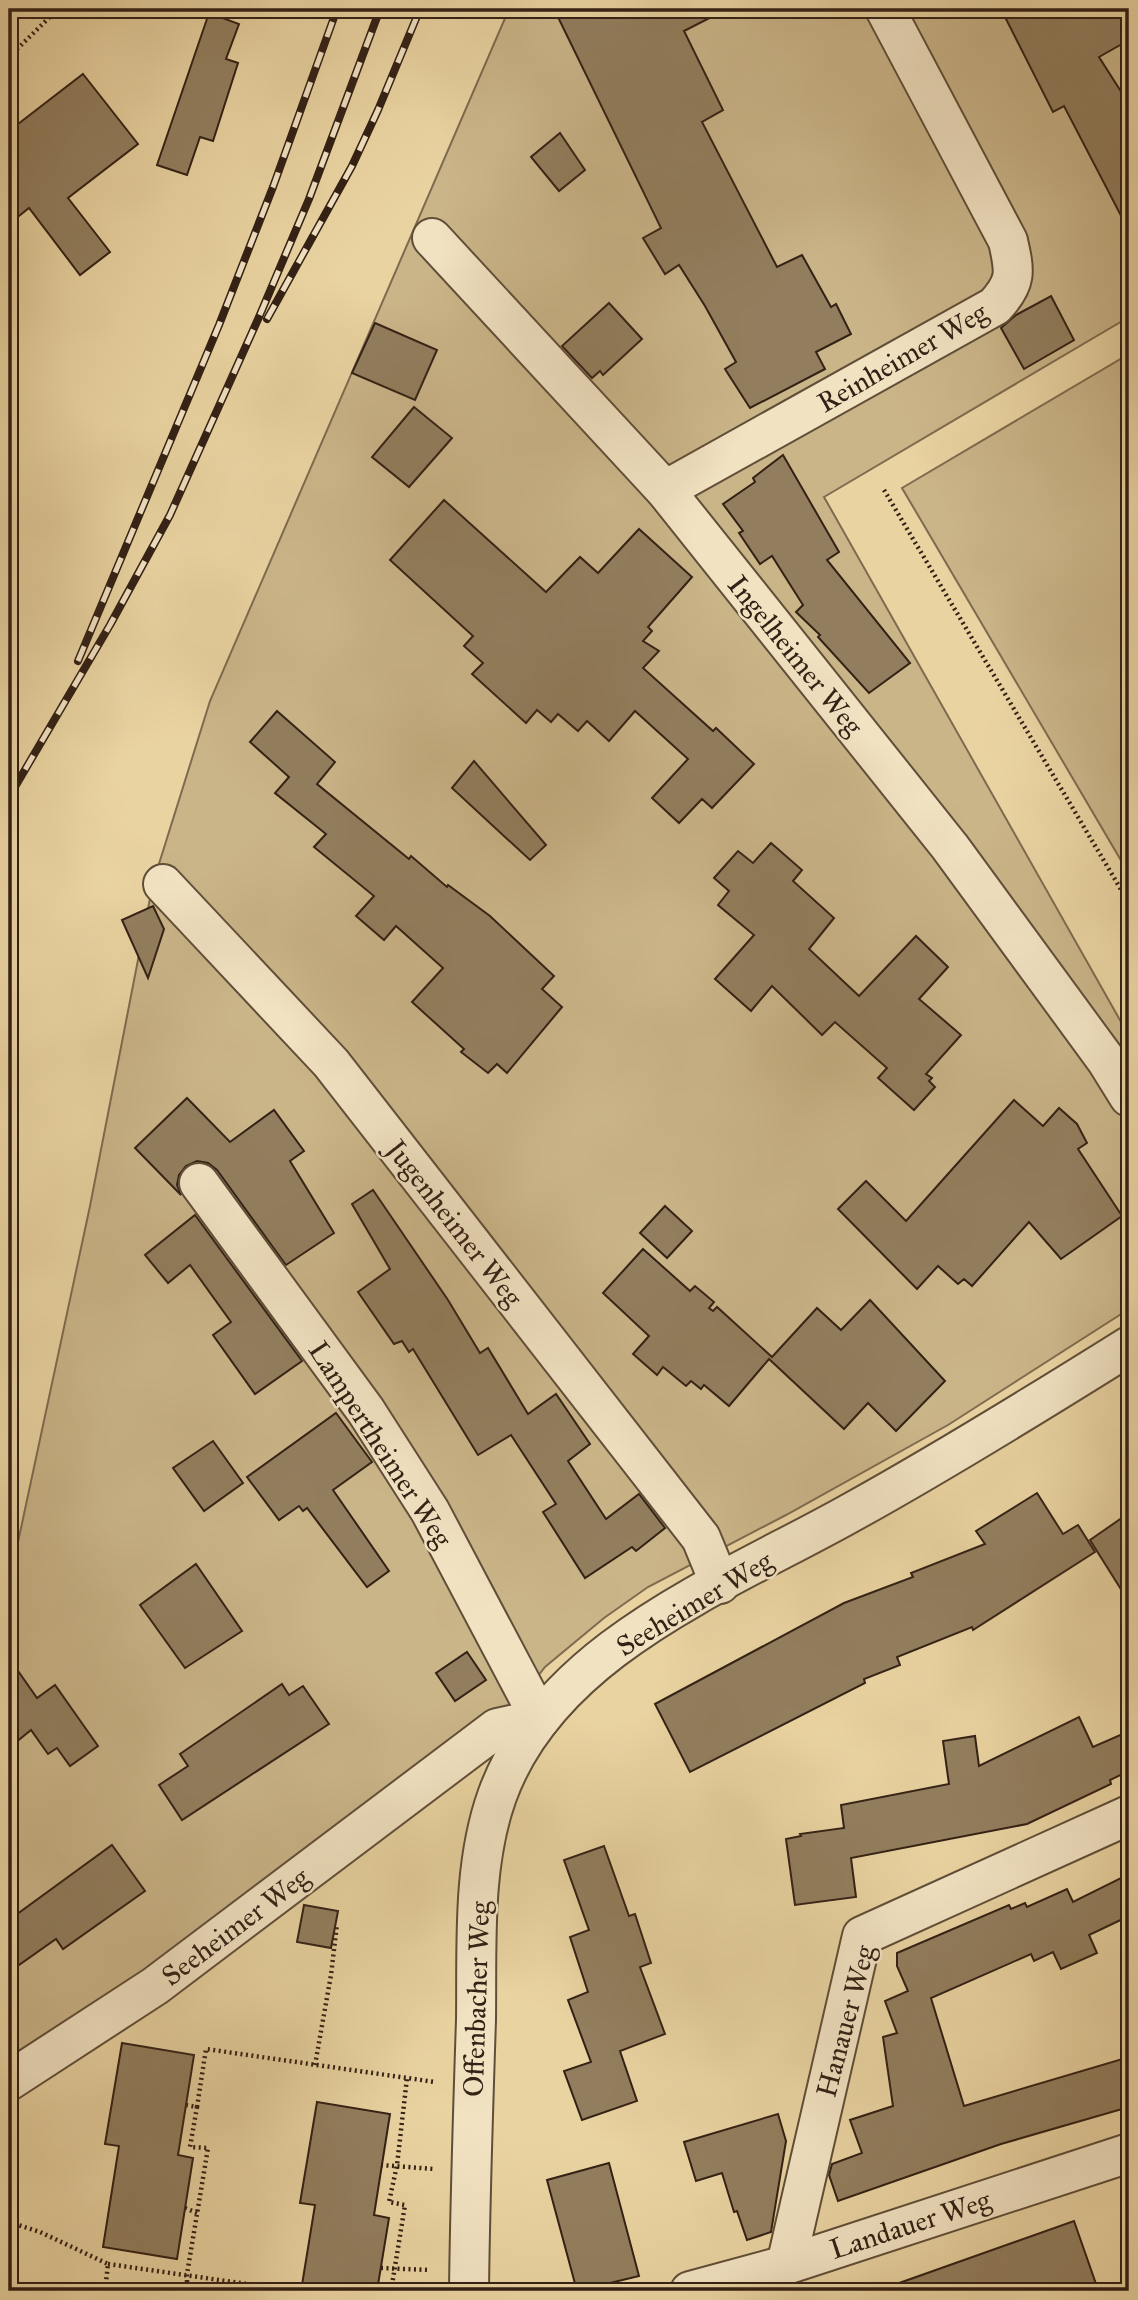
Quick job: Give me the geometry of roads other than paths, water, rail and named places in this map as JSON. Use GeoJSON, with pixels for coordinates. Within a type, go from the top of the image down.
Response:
{"type":"FeatureCollection","features":[{"type":"Feature","properties":{"kind":"street","name":"Reinheimer Weg"},"geometry":{"type":"LineString","coordinates":[[665,491],[995,306],[1010,290],[1014,266],[1008,241],[885,9]]}},
{"type":"Feature","properties":{"kind":"street","name":"Ingelheimer Weg"},"geometry":{"type":"LineString","coordinates":[[432,237],[665,491],[950,847],[1106,1060],[1129,1097]]}},
{"type":"Feature","properties":{"kind":"street","name":"Jugenheimer Weg"},"geometry":{"type":"LineString","coordinates":[[163,884],[331,1063],[701,1538],[720,1584]]}},
{"type":"Feature","properties":{"kind":"street","name":"Lampertheimer Weg"},"geometry":{"type":"LineString","coordinates":[[199,1183],[366,1411],[423,1500],[540,1719]]}},
{"type":"Feature","properties":{"kind":"street","name":"Seeheimer Weg"},"geometry":{"type":"LineString","coordinates":[[9,2081],[155,1986],[497,1728],[540,1719],[583,1675],[624,1641],[667,1612],[865,1505],[1012,1419],[1129,1346]]}},
{"type":"Feature","properties":{"kind":"street","name":"Offenbacher Weg"},"geometry":{"type":"LineString","coordinates":[[469,2282],[479,1897],[484,1849],[497,1797],[512,1764],[540,1719]]}},
{"type":"Feature","properties":{"kind":"street","name":"Hanauer Weg"},"geometry":{"type":"LineString","coordinates":[[786,2265],[862,1936],[1129,1815]]}},
{"type":"Feature","properties":{"kind":"street","name":"Landauer Weg"},"geometry":{"type":"LineString","coordinates":[[690,2291],[786,2265],[1129,2153]]}},
{"type":"Feature","properties":{"kind":"railway"},"geometry":{"type":"LineString","coordinates":[[78,661],[219,325],[273,187],[337,9]]}},
{"type":"Feature","properties":{"kind":"railway"},"geometry":{"type":"LineString","coordinates":[[9,797],[110,625],[170,515],[309,199],[380,9]]}},
{"type":"Feature","properties":{"kind":"railway"},"geometry":{"type":"LineString","coordinates":[[267,319],[352,166],[420,9]]}}]}
